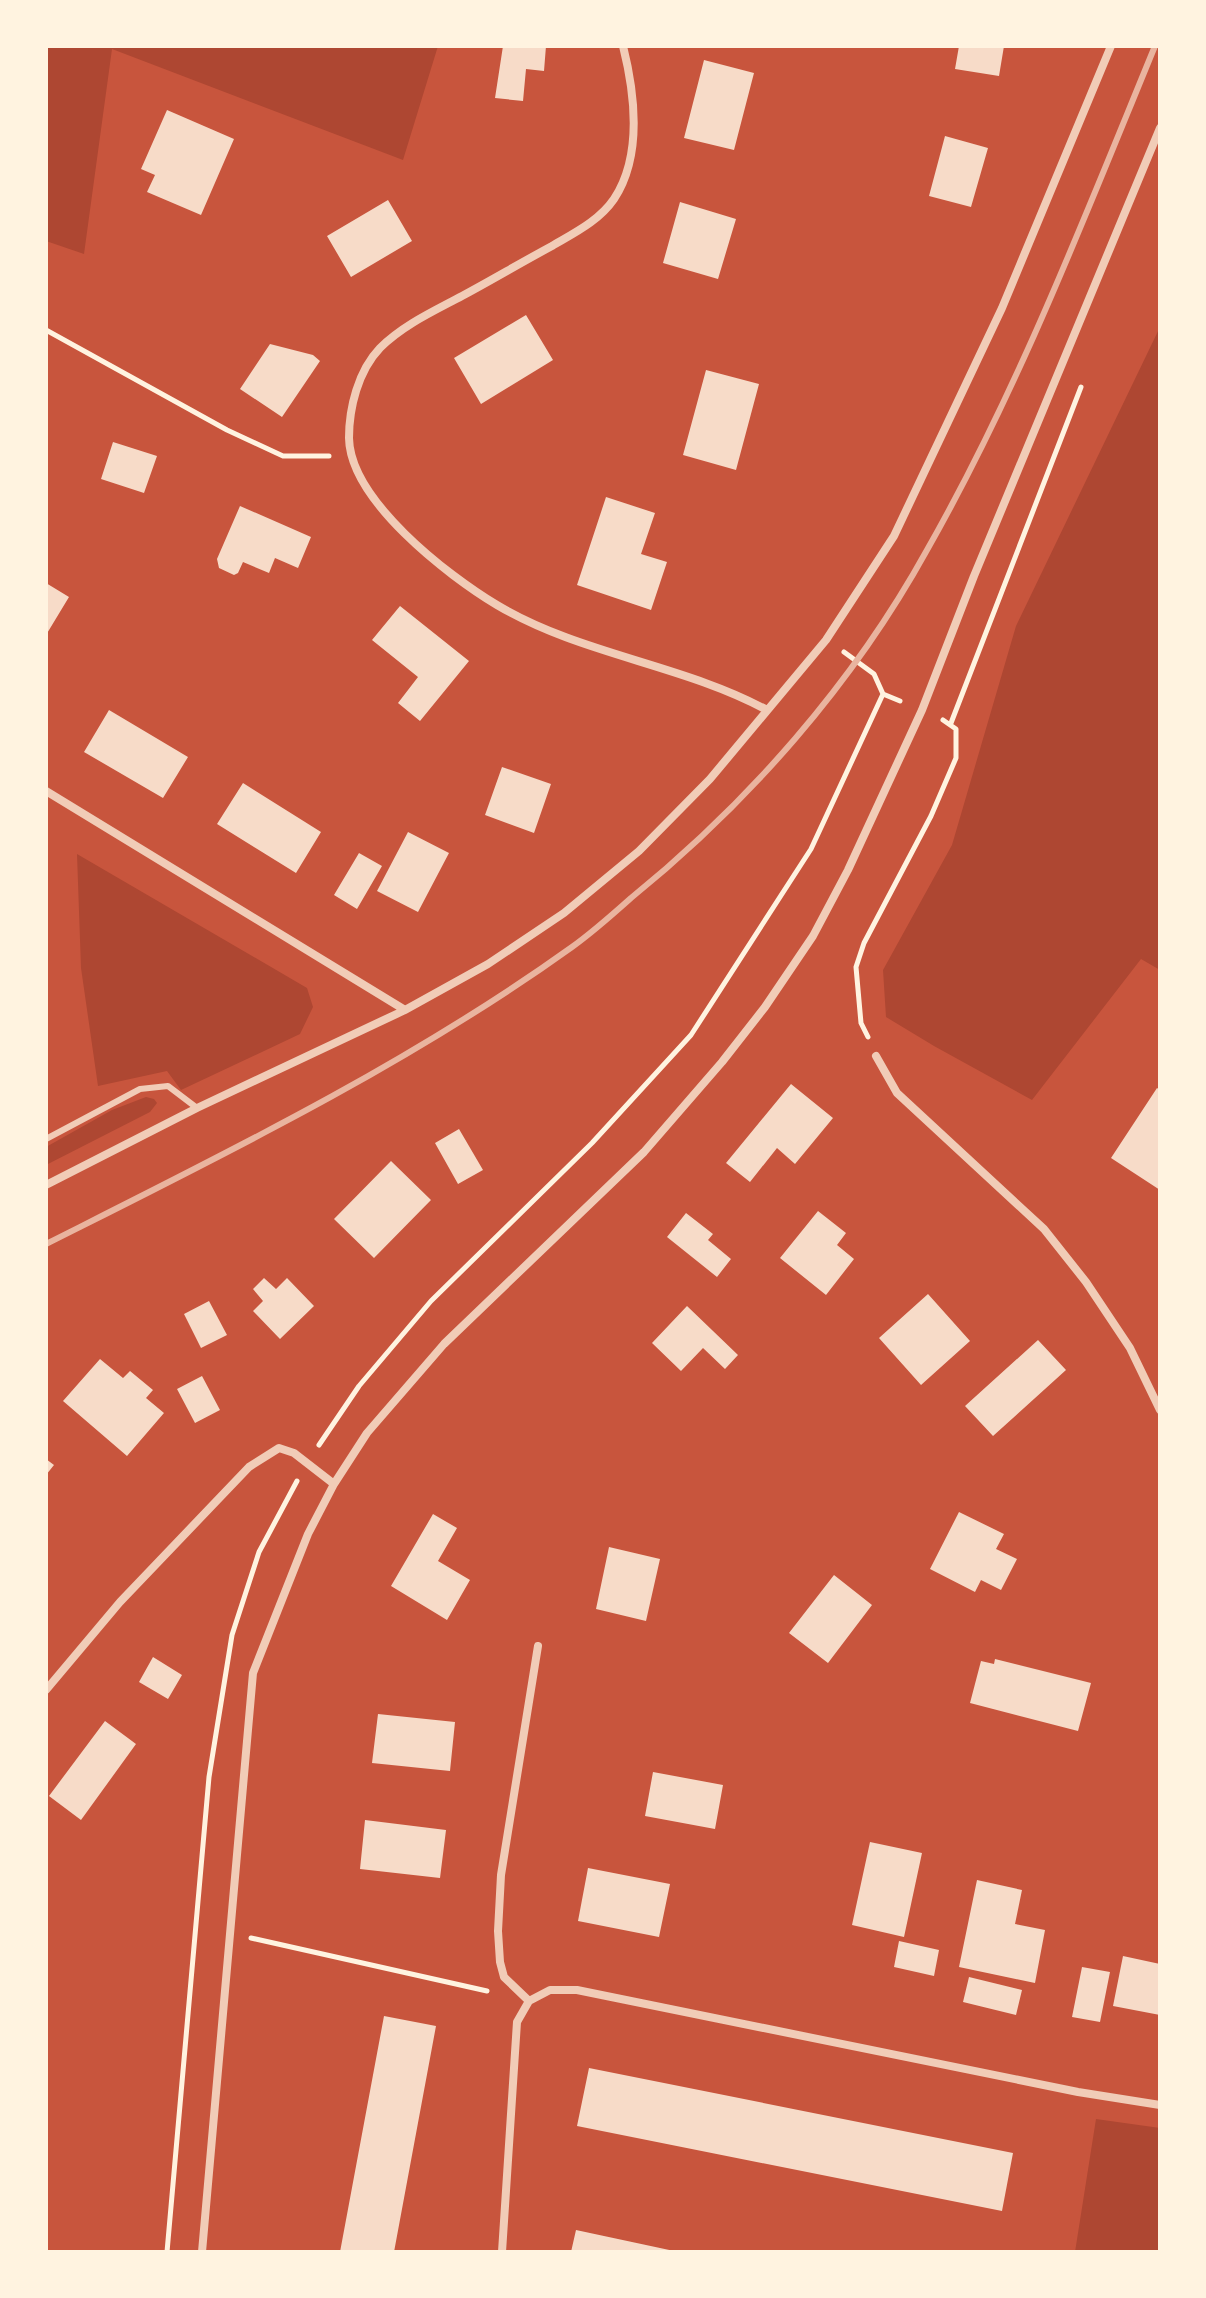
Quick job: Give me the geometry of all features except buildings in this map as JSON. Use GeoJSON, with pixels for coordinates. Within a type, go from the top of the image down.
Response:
{"type":"FeatureCollection","features":[{"type":"Feature","properties":{"kind":"street"},"geometry":{"type":"LineString","coordinates":[[623,46],[635,132],[628,171],[614,199],[591,223],[416,321],[380,349],[359,384],[353,403],[350,450],[359,477],[380,510],[477,592],[548,631],[731,691],[767,710]]}},
{"type":"Feature","properties":{"kind":"street"},"geometry":{"type":"LineString","coordinates":[[46,1185],[197,1108],[405,1010],[488,964],[564,913],[639,851],[710,779],[826,640],[894,536],[1002,308],[1111,46]]}},
{"type":"Feature","properties":{"kind":"street"},"geometry":{"type":"LineString","coordinates":[[202,2252],[253,1673],[308,1534],[334,1484],[367,1433],[444,1344],[644,1152],[722,1062],[765,1007],[813,936],[922,710],[974,576],[1160,128]]}},
{"type":"Feature","properties":{"kind":"street"},"geometry":{"type":"LineString","coordinates":[[46,791],[405,1010]]}},
{"type":"Feature","properties":{"kind":"street"},"geometry":{"type":"LineString","coordinates":[[46,804],[56,797]]}},
{"type":"Feature","properties":{"kind":"street"},"geometry":{"type":"LineString","coordinates":[[876,1056],[897,1093],[1044,1229],[1086,1282],[1130,1348],[1160,1410]]}},
{"type":"Feature","properties":{"kind":"street"},"geometry":{"type":"LineString","coordinates":[[46,1690],[120,1602],[249,1467],[279,1448],[294,1453],[334,1484]]}},
{"type":"Feature","properties":{"kind":"street"},"geometry":{"type":"LineString","coordinates":[[529,2001],[504,1977],[498,1931],[501,1875],[538,1646]]}},
{"type":"Feature","properties":{"kind":"street"},"geometry":{"type":"LineString","coordinates":[[502,2252],[517,2022],[529,2001],[550,1990],[577,1990],[1078,2092],[1160,2105]]}},
{"type":"Feature","properties":{"kind":"lane"},"geometry":{"type":"LineString","coordinates":[[46,1139],[140,1089],[168,1086],[197,1108]]}},
{"type":"Feature","properties":{"kind":"path"},"geometry":{"type":"LineString","coordinates":[[46,330],[227,430],[283,456],[325,457],[350,450]]}},
{"type":"Feature","properties":{"kind":"path"},"geometry":{"type":"LineString","coordinates":[[951,723],[1082,384]]}},
{"type":"Feature","properties":{"kind":"path"},"geometry":{"type":"LineString","coordinates":[[826,640],[874,674],[883,694],[951,723],[956,729],[958,741],[956,758],[931,816],[864,943],[856,967],[861,1023],[876,1056]]}},
{"type":"Feature","properties":{"kind":"path"},"geometry":{"type":"LineString","coordinates":[[307,1463],[359,1386],[431,1301],[592,1143],[691,1035],[811,849],[883,694]]}},
{"type":"Feature","properties":{"kind":"path"},"geometry":{"type":"LineString","coordinates":[[195,1925],[529,2001]]}},
{"type":"Feature","properties":{"kind":"shaded area"},"geometry":{"type":"Polygon","coordinates":[[[46,46],[438,46],[403,160],[112,49],[84,254],[46,241],[46,46]]]}},
{"type":"Feature","properties":{"kind":"shaded area"},"geometry":{"type":"Polygon","coordinates":[[[1160,327],[1160,970],[1141,959],[1032,1100],[886,1017],[883,970],[952,845],[1016,626],[1160,327]]]}},
{"type":"Feature","properties":{"kind":"shaded area"},"geometry":{"type":"Polygon","coordinates":[[[77,854],[307,988],[313,1007],[300,1034],[181,1090],[167,1071],[98,1086],[81,968],[77,854]]]}},
{"type":"Feature","properties":{"kind":"shaded area"},"geometry":{"type":"Polygon","coordinates":[[[146,1097],[157,1103],[150,1112],[46,1165],[46,1147],[112,1110],[146,1097]]]}},
{"type":"Feature","properties":{"kind":"shaded area"},"geometry":{"type":"Polygon","coordinates":[[[1096,2119],[1160,2128],[1160,2252],[1075,2252],[1096,2119]]]}},
{"type":"Feature","properties":{"kind":"railway"},"geometry":{"type":"LineString","coordinates":[[46,1244],[315,1106],[510,990],[602,923],[675,861],[757,781],[832,694],[898,599],[927,550],[1021,365],[1155,46]]}}]}
